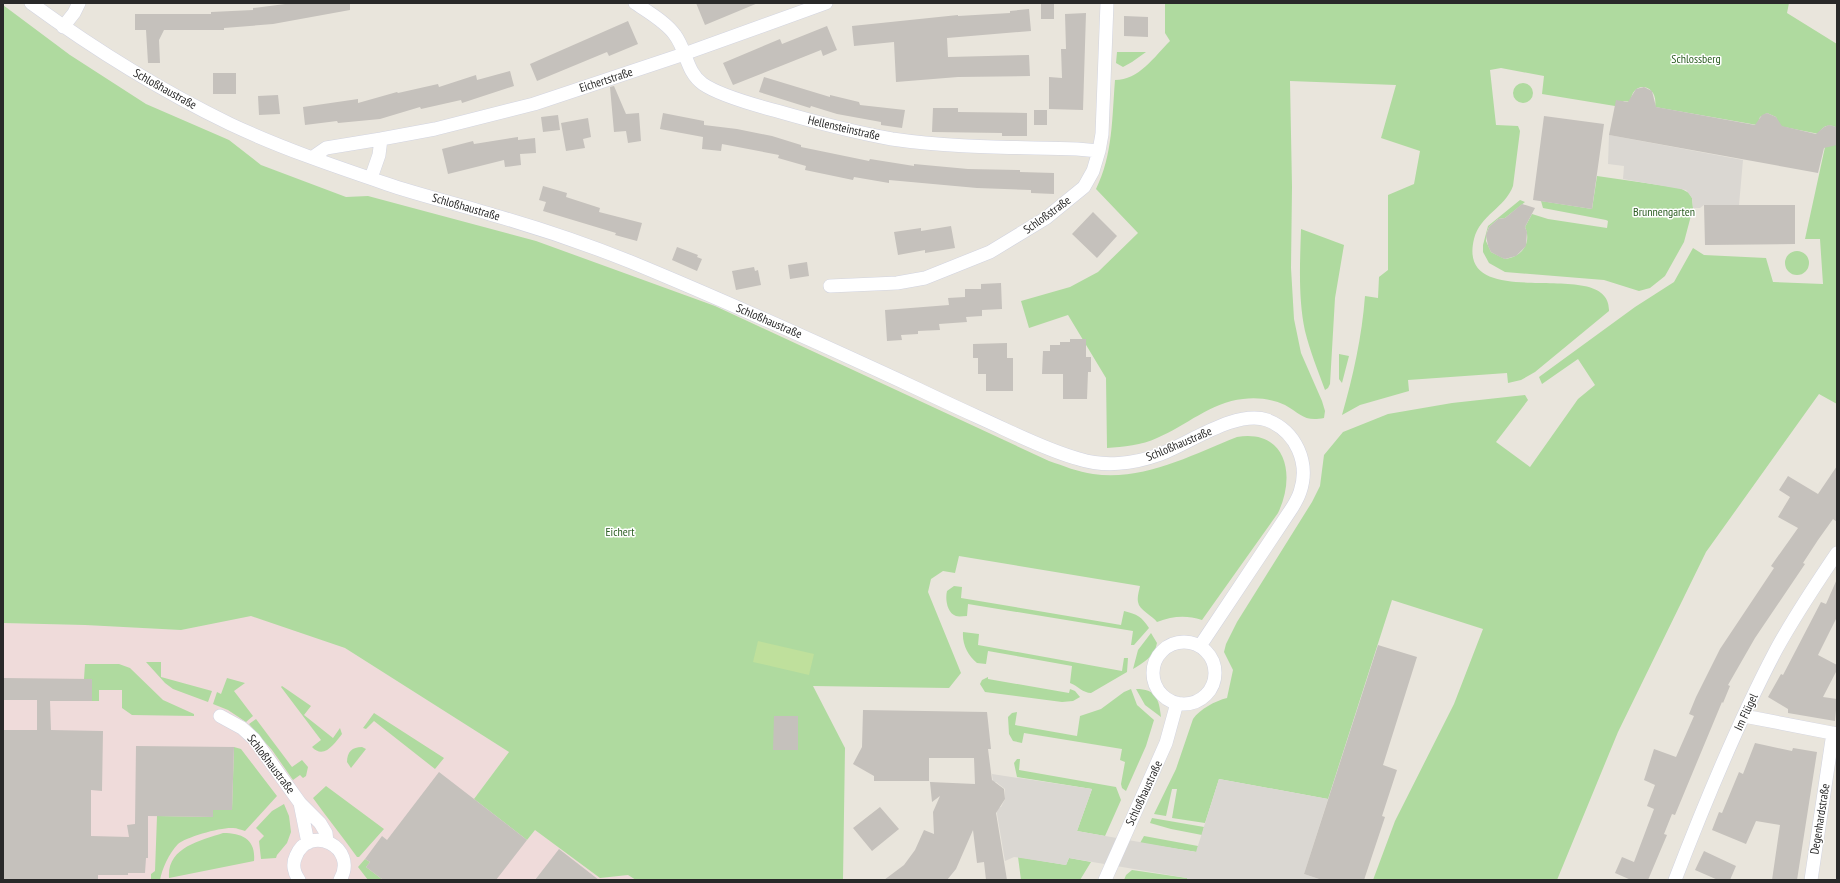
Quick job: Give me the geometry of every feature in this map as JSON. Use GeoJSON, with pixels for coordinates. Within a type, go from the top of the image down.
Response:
{"type":"FeatureCollection","features":[{"type":"Feature","properties":{"kind":"street","name":"Schloßhaustraße"},"geometry":{"type":"LineString","coordinates":[[31,3],[64,27],[135,72],[192,104],[256,135],[371,178],[523,224],[609,254],[826,346],[1016,435],[1076,459],[1109,464],[1143,460],[1170,450],[1218,427],[1239,420],[1257,418],[1272,423],[1286,432],[1297,444],[1303,466],[1300,491],[1290,511],[1200,646]]}},
{"type":"Feature","properties":{"kind":"street"},"geometry":{"type":"LineString","coordinates":[[64,27],[79,3]]}},
{"type":"Feature","properties":{"kind":"street","name":"Hellensteinstraße"},"geometry":{"type":"LineString","coordinates":[[635,3],[676,35],[692,74],[701,83],[714,90],[766,108],[857,132],[928,143],[1099,151]]}},
{"type":"Feature","properties":{"kind":"street","name":"Eichertstraße"},"geometry":{"type":"LineString","coordinates":[[313,157],[326,148],[435,129],[511,111],[684,54],[826,3]]}},
{"type":"Feature","properties":{"kind":"street","name":"Schloßstraße"},"geometry":{"type":"LineString","coordinates":[[830,286],[897,283],[925,278],[990,252],[1046,218],[1076,194],[1090,178],[1099,151],[1103,121],[1107,3]]}},
{"type":"Feature","properties":{"kind":"street"},"geometry":{"type":"LineString","coordinates":[[371,178],[379,155],[381,139]]}},
{"type":"Feature","properties":{"kind":"street","name":"Im Flügel"},"geometry":{"type":"LineString","coordinates":[[1675,880],[1696,826],[1744,716],[1777,650],[1837,553]]}},
{"type":"Feature","properties":{"kind":"street"},"geometry":{"type":"LineString","coordinates":[[1175,642],[1192,642],[1200,646],[1212,659],[1215,668],[1213,683],[1208,693],[1199,700],[1188,704],[1177,703],[1165,698],[1157,689],[1153,677],[1155,659],[1160,651],[1175,642]]}},
{"type":"Feature","properties":{"kind":"street","name":"Schloßhaustraße"},"geometry":{"type":"LineString","coordinates":[[1105,880],[1164,750],[1170,734],[1177,703]]}},
{"type":"Feature","properties":{"kind":"street","name":"Schloßhaustraße"},"geometry":{"type":"LineString","coordinates":[[220,716],[242,728],[254,739],[300,803],[320,822],[326,833],[327,842],[335,846],[342,856],[344,879]]}},
{"type":"Feature","properties":{"kind":"street"},"geometry":{"type":"LineString","coordinates":[[1744,716],[1835,734]]}},
{"type":"Feature","properties":{"kind":"street","name":"Degenhardstraße"},"geometry":{"type":"LineString","coordinates":[[1811,880],[1835,734]]}},
{"type":"Feature","properties":{"kind":"street","name":"Schloßhaustraße"},"geometry":{"type":"LineString","coordinates":[[300,803],[308,842]]}},
{"type":"Feature","properties":{"kind":"street"},"geometry":{"type":"LineString","coordinates":[[299,880],[294,869],[294,861],[299,850],[308,842],[318,840],[327,842]]}},
{"type":"Feature","properties":{"kind":"shaded area"},"geometry":{"type":"Polygon","coordinates":[[[1609,135],[1743,160],[1739,205],[1704,205],[1700,208],[1693,208],[1692,198],[1686,190],[1623,179],[1624,166],[1608,164],[1609,135]]]}},
{"type":"Feature","properties":{"kind":"shaded area"},"geometry":{"type":"Polygon","coordinates":[[[251,615],[345,648],[509,752],[474,799],[527,840],[535,830],[600,878],[628,875],[636,880],[3,880],[3,623],[85,625],[181,630],[251,615]]]}},
{"type":"Feature","properties":{"kind":"shaded area"},"geometry":{"type":"Polygon","coordinates":[[[992,774],[1092,789],[1077,831],[1196,852],[1219,779],[1328,799],[1304,874],[1322,880],[1187,880],[1187,878],[1069,858],[1066,865],[1014,857],[1005,861],[996,808],[1001,807],[1005,799],[1005,789],[996,782],[993,783],[992,774]]]}},
{"type":"Feature","properties":{"kind":"green space","name":"Schlossberg"},"geometry":{"type":"Polygon","coordinates":[[[1165,3],[1789,3],[1787,13],[1837,44],[1837,128],[1834,126],[1826,126],[1819,134],[1779,126],[1776,117],[1767,113],[1760,117],[1757,125],[1655,107],[1653,93],[1644,87],[1635,90],[1632,95],[1631,102],[1624,101],[1615,106],[1542,94],[1544,76],[1501,68],[1490,70],[1496,125],[1518,126],[1520,131],[1513,186],[1509,194],[1487,217],[1477,231],[1474,239],[1474,262],[1487,275],[1509,281],[1586,286],[1603,294],[1609,311],[1535,372],[1521,380],[1508,383],[1507,373],[1408,380],[1409,391],[1360,405],[1342,415],[1350,386],[1362,326],[1365,296],[1378,298],[1379,277],[1388,270],[1388,195],[1414,184],[1420,151],[1381,138],[1396,85],[1290,81],[1292,187],[1291,268],[1294,319],[1301,353],[1322,401],[1325,411],[1324,418],[1307,418],[1280,403],[1259,398],[1248,398],[1231,401],[1209,409],[1168,433],[1151,440],[1132,445],[1107,448],[1106,378],[1068,315],[1029,328],[1021,301],[1070,287],[1098,272],[1138,233],[1096,189],[1102,176],[1109,149],[1115,80],[1124,79],[1139,72],[1170,41],[1165,33],[1165,3]]]}},
{"type":"Feature","properties":{"kind":"green space","name":"Eichert"},"geometry":{"type":"Polygon","coordinates":[[[3,5],[70,55],[146,104],[229,140],[261,165],[346,197],[368,196],[536,241],[715,306],[1049,461],[1066,467],[1093,474],[1131,474],[1167,465],[1237,437],[1254,436],[1267,440],[1277,448],[1283,458],[1286,471],[1286,484],[1278,513],[1202,620],[1190,617],[1180,617],[1169,618],[1157,622],[1139,605],[1138,598],[1140,586],[959,556],[955,573],[943,571],[931,579],[928,592],[961,673],[949,688],[813,686],[845,748],[843,880],[636,880],[628,875],[600,878],[535,830],[527,840],[474,799],[509,752],[345,648],[251,616],[181,630],[85,625],[3,623],[3,5]]]}},
{"type":"Feature","properties":{"kind":"green space"},"geometry":{"type":"Polygon","coordinates":[[[1117,52],[1146,52],[1123,67],[1116,63],[1117,52]]]}},
{"type":"Feature","properties":{"kind":"green space"},"geometry":{"type":"Polygon","coordinates":[[[1519,83],[1527,83],[1533,89],[1533,97],[1527,103],[1519,103],[1513,97],[1513,89],[1519,83]]]}},
{"type":"Feature","properties":{"kind":"green space"},"geometry":{"type":"Polygon","coordinates":[[[1837,144],[1837,404],[1819,394],[1706,552],[1618,732],[1557,880],[1373,880],[1395,821],[1454,704],[1483,629],[1392,600],[1328,799],[1219,779],[1205,823],[1172,818],[1177,789],[1172,789],[1166,816],[1154,814],[1176,769],[1193,719],[1208,706],[1227,698],[1233,670],[1224,652],[1226,644],[1237,622],[1312,502],[1320,486],[1324,455],[1343,432],[1388,414],[1452,403],[1525,395],[1528,400],[1496,442],[1530,467],[1578,399],[1595,385],[1578,359],[1542,384],[1539,377],[1635,307],[1674,282],[1693,248],[1704,255],[1766,258],[1773,282],[1823,284],[1820,239],[1805,239],[1825,147],[1837,144]]]}},
{"type":"Feature","properties":{"kind":"green space","name":"Brunnengarten"},"geometry":{"type":"Polygon","coordinates":[[[1597,176],[1680,188],[1689,193],[1692,198],[1693,208],[1684,242],[1665,276],[1650,288],[1639,291],[1604,280],[1505,272],[1489,263],[1483,252],[1483,245],[1488,226],[1520,200],[1525,202],[1505,218],[1498,219],[1489,227],[1487,232],[1486,241],[1491,252],[1505,259],[1511,258],[1521,252],[1524,248],[1527,238],[1525,227],[1532,214],[1548,219],[1607,228],[1608,221],[1606,220],[1543,208],[1541,201],[1592,209],[1597,176]]]}},
{"type":"Feature","properties":{"kind":"green space"},"geometry":{"type":"Polygon","coordinates":[[[1301,229],[1344,245],[1335,298],[1330,384],[1325,390],[1309,346],[1301,306],[1301,229]]]}},
{"type":"Feature","properties":{"kind":"green space"},"geometry":{"type":"Polygon","coordinates":[[[1797,251],[1806,254],[1809,263],[1806,272],[1797,275],[1788,272],[1785,263],[1788,254],[1797,251]]]}},
{"type":"Feature","properties":{"kind":"green space"},"geometry":{"type":"Polygon","coordinates":[[[1339,354],[1349,356],[1342,383],[1339,379],[1339,354]]]}},
{"type":"Feature","properties":{"kind":"green space"},"geometry":{"type":"Polygon","coordinates":[[[954,586],[962,587],[961,598],[1121,625],[1124,611],[1139,616],[1149,628],[1134,645],[1131,645],[1133,631],[968,604],[967,616],[957,616],[949,609],[946,598],[947,591],[954,586]]]}},
{"type":"Feature","properties":{"kind":"green space"},"geometry":{"type":"Polygon","coordinates":[[[963,632],[979,634],[978,645],[1122,671],[1124,658],[1128,658],[1127,672],[1091,693],[1088,693],[1070,683],[1072,666],[988,651],[986,664],[977,663],[966,649],[963,632]]]}},
{"type":"Feature","properties":{"kind":"green space"},"geometry":{"type":"Polygon","coordinates":[[[1151,633],[1157,643],[1154,652],[1148,659],[1133,669],[1138,650],[1151,633]]]}},
{"type":"Feature","properties":{"kind":"green space"},"geometry":{"type":"Polygon","coordinates":[[[758,641],[814,654],[809,675],[753,662],[758,641]]]}},
{"type":"Feature","properties":{"kind":"green space"},"geometry":{"type":"Polygon","coordinates":[[[146,662],[161,662],[161,677],[212,691],[208,702],[173,689],[165,683],[146,662]]]}},
{"type":"Feature","properties":{"kind":"green space"},"geometry":{"type":"Polygon","coordinates":[[[85,664],[119,664],[130,668],[163,700],[194,714],[194,716],[132,715],[122,708],[122,690],[99,690],[99,701],[92,701],[92,679],[84,679],[85,664]]]}},
{"type":"Feature","properties":{"kind":"green space"},"geometry":{"type":"Polygon","coordinates":[[[988,677],[988,679],[1069,693],[1070,689],[1075,691],[1080,697],[1073,701],[1062,702],[985,692],[980,684],[982,680],[988,677]]]}},
{"type":"Feature","properties":{"kind":"green space"},"geometry":{"type":"Polygon","coordinates":[[[227,678],[245,683],[234,691],[253,716],[246,722],[228,710],[213,704],[217,692],[221,694],[227,678]]]}},
{"type":"Feature","properties":{"kind":"green space"},"geometry":{"type":"Polygon","coordinates":[[[282,686],[311,706],[304,715],[333,738],[340,728],[342,734],[329,749],[321,752],[316,751],[312,747],[321,740],[281,687],[282,686]]]}},
{"type":"Feature","properties":{"kind":"green space"},"geometry":{"type":"Polygon","coordinates":[[[1131,689],[1137,705],[1154,720],[1146,746],[1126,791],[1122,788],[1121,784],[1125,762],[1120,760],[1122,749],[1024,733],[1022,743],[1013,741],[1009,734],[1008,717],[1012,713],[1017,712],[1015,725],[1077,736],[1080,716],[1101,709],[1124,692],[1131,689]]]}},
{"type":"Feature","properties":{"kind":"green space"},"geometry":{"type":"Polygon","coordinates":[[[1136,689],[1143,689],[1155,696],[1159,705],[1161,717],[1145,705],[1136,689]]]}},
{"type":"Feature","properties":{"kind":"green space"},"geometry":{"type":"Polygon","coordinates":[[[374,713],[444,758],[435,769],[374,721],[366,729],[363,728],[374,713]]]}},
{"type":"Feature","properties":{"kind":"green space"},"geometry":{"type":"Polygon","coordinates":[[[256,719],[292,767],[302,760],[308,767],[306,776],[303,778],[300,775],[293,780],[272,750],[249,724],[256,719]]]}},
{"type":"Feature","properties":{"kind":"green space"},"geometry":{"type":"Polygon","coordinates":[[[234,747],[241,749],[277,796],[245,831],[234,828],[220,829],[182,841],[178,844],[166,861],[160,880],[151,880],[151,874],[155,871],[157,816],[213,817],[213,810],[232,810],[234,747]]]}},
{"type":"Feature","properties":{"kind":"green space"},"geometry":{"type":"Polygon","coordinates":[[[362,747],[366,749],[351,768],[347,762],[349,753],[355,748],[362,747]]]}},
{"type":"Feature","properties":{"kind":"green space"},"geometry":{"type":"Polygon","coordinates":[[[1017,759],[1020,759],[1019,770],[1116,787],[1121,800],[1105,836],[1077,831],[1092,789],[1017,777],[1014,763],[1017,759]]]}},
{"type":"Feature","properties":{"kind":"green space"},"geometry":{"type":"Polygon","coordinates":[[[326,786],[384,829],[359,857],[357,857],[313,798],[326,786]]]}},
{"type":"Feature","properties":{"kind":"green space"},"geometry":{"type":"Polygon","coordinates":[[[284,804],[289,816],[291,832],[287,843],[276,858],[261,859],[259,841],[264,836],[256,828],[272,811],[284,804]]]}},
{"type":"Feature","properties":{"kind":"green space"},"geometry":{"type":"Polygon","coordinates":[[[1152,818],[1204,827],[1202,835],[1150,823],[1152,818]]]}},
{"type":"Feature","properties":{"kind":"green space"},"geometry":{"type":"Polygon","coordinates":[[[223,833],[237,834],[247,839],[253,848],[254,861],[169,878],[170,867],[173,859],[179,852],[195,843],[223,833]]]}},
{"type":"Feature","properties":{"kind":"green space"},"geometry":{"type":"Polygon","coordinates":[[[1144,836],[1198,846],[1197,852],[1140,843],[1144,836]]]}},
{"type":"Feature","properties":{"kind":"green space"},"geometry":{"type":"Polygon","coordinates":[[[1018,857],[1066,865],[1069,858],[1091,862],[1080,880],[1021,880],[1018,857]]]}},
{"type":"Feature","properties":{"kind":"green space"},"geometry":{"type":"Polygon","coordinates":[[[365,859],[370,862],[366,867],[383,880],[368,880],[358,867],[365,859]]]}},
{"type":"Feature","properties":{"kind":"green space"},"geometry":{"type":"Polygon","coordinates":[[[1132,870],[1187,878],[1187,880],[1124,880],[1126,875],[1132,870]]]}},
{"type":"Feature","properties":{"kind":"building"},"geometry":{"type":"Polygon","coordinates":[[[293,3],[350,3],[350,10],[273,24],[224,28],[224,30],[164,30],[159,40],[160,63],[148,63],[146,30],[135,30],[135,14],[211,14],[211,12],[253,10],[253,8],[293,3]]]}},
{"type":"Feature","properties":{"kind":"building"},"geometry":{"type":"Polygon","coordinates":[[[696,3],[758,3],[705,25],[696,3]]]}},
{"type":"Feature","properties":{"kind":"building"},"geometry":{"type":"Polygon","coordinates":[[[1041,4],[1054,4],[1054,19],[1041,19],[1041,4]]]}},
{"type":"Feature","properties":{"kind":"building"},"geometry":{"type":"Polygon","coordinates":[[[1029,9],[1031,31],[947,38],[948,57],[1029,55],[1030,76],[958,77],[896,82],[894,42],[854,46],[852,26],[958,15],[1010,13],[1010,11],[1029,9]]]}},
{"type":"Feature","properties":{"kind":"building"},"geometry":{"type":"Polygon","coordinates":[[[1086,13],[1083,110],[1049,109],[1049,77],[1062,78],[1061,49],[1066,49],[1065,14],[1086,13]]]}},
{"type":"Feature","properties":{"kind":"building"},"geometry":{"type":"Polygon","coordinates":[[[1124,16],[1148,17],[1148,37],[1124,36],[1124,16]]]}},
{"type":"Feature","properties":{"kind":"building"},"geometry":{"type":"Polygon","coordinates":[[[628,21],[638,44],[609,56],[607,52],[537,81],[530,64],[628,21]]]}},
{"type":"Feature","properties":{"kind":"building"},"geometry":{"type":"Polygon","coordinates":[[[827,26],[837,50],[823,56],[821,50],[733,85],[723,63],[780,39],[782,44],[827,26]]]}},
{"type":"Feature","properties":{"kind":"building"},"geometry":{"type":"Polygon","coordinates":[[[510,71],[514,86],[462,103],[461,100],[421,109],[420,107],[380,119],[338,123],[337,121],[305,125],[303,107],[358,99],[358,103],[397,92],[438,84],[439,87],[476,75],[477,80],[510,71]]]}},
{"type":"Feature","properties":{"kind":"building"},"geometry":{"type":"Polygon","coordinates":[[[213,73],[236,73],[236,94],[213,94],[213,73]]]}},
{"type":"Feature","properties":{"kind":"building"},"geometry":{"type":"Polygon","coordinates":[[[764,77],[830,97],[830,95],[859,102],[860,105],[905,110],[902,128],[881,125],[881,122],[837,114],[811,106],[810,108],[759,92],[764,77]]]}},
{"type":"Feature","properties":{"kind":"building"},"geometry":{"type":"Polygon","coordinates":[[[614,86],[626,114],[639,113],[641,141],[628,143],[626,131],[614,132],[610,87],[614,86]]]}},
{"type":"Feature","properties":{"kind":"building"},"geometry":{"type":"Polygon","coordinates":[[[1644,87],[1652,91],[1656,107],[1755,125],[1762,115],[1767,113],[1776,117],[1782,126],[1816,134],[1824,127],[1829,125],[1837,127],[1837,145],[1824,148],[1818,173],[1609,135],[1616,100],[1628,102],[1636,89],[1644,87]]]}},
{"type":"Feature","properties":{"kind":"building"},"geometry":{"type":"Polygon","coordinates":[[[278,95],[280,114],[259,115],[258,96],[278,95]]]}},
{"type":"Feature","properties":{"kind":"building"},"geometry":{"type":"Polygon","coordinates":[[[933,108],[958,108],[958,112],[1027,113],[1027,136],[1002,136],[1002,133],[932,132],[933,108]]]}},
{"type":"Feature","properties":{"kind":"building"},"geometry":{"type":"Polygon","coordinates":[[[1034,110],[1047,110],[1047,125],[1034,125],[1034,110]]]}},
{"type":"Feature","properties":{"kind":"building"},"geometry":{"type":"Polygon","coordinates":[[[663,113],[704,121],[704,125],[737,129],[772,136],[801,145],[801,147],[869,161],[870,159],[914,166],[914,164],[968,169],[1020,170],[1020,172],[1054,173],[1054,194],[1031,193],[1031,190],[977,188],[889,180],[889,183],[854,177],[853,180],[805,170],[806,166],[778,158],[779,155],[722,144],[721,151],[702,149],[703,137],[660,129],[663,113]]]}},
{"type":"Feature","properties":{"kind":"building"},"geometry":{"type":"Polygon","coordinates":[[[558,115],[560,130],[543,132],[541,117],[558,115]]]}},
{"type":"Feature","properties":{"kind":"building"},"geometry":{"type":"Polygon","coordinates":[[[1544,116],[1604,124],[1592,209],[1533,200],[1544,116]]]}},
{"type":"Feature","properties":{"kind":"building"},"geometry":{"type":"Polygon","coordinates":[[[588,118],[591,137],[583,139],[585,148],[566,151],[561,123],[588,118]]]}},
{"type":"Feature","properties":{"kind":"building"},"geometry":{"type":"Polygon","coordinates":[[[518,137],[518,140],[535,138],[536,153],[520,154],[521,165],[505,167],[504,160],[448,174],[442,149],[473,141],[474,144],[518,137]]]}},
{"type":"Feature","properties":{"kind":"building"},"geometry":{"type":"Polygon","coordinates":[[[543,186],[567,193],[566,197],[600,208],[599,212],[642,223],[637,241],[615,235],[616,233],[543,211],[546,202],[539,200],[543,186]]]}},
{"type":"Feature","properties":{"kind":"building"},"geometry":{"type":"Polygon","coordinates":[[[1522,204],[1535,208],[1525,227],[1527,232],[1526,246],[1516,256],[1505,259],[1491,252],[1486,235],[1489,227],[1498,219],[1505,218],[1522,204]]]}},
{"type":"Feature","properties":{"kind":"building"},"geometry":{"type":"Polygon","coordinates":[[[1704,205],[1795,205],[1795,244],[1705,245],[1704,205]]]}},
{"type":"Feature","properties":{"kind":"building"},"geometry":{"type":"Polygon","coordinates":[[[1093,212],[1117,236],[1097,258],[1072,234],[1093,212]]]}},
{"type":"Feature","properties":{"kind":"building"},"geometry":{"type":"Polygon","coordinates":[[[951,226],[955,248],[925,253],[925,250],[898,255],[894,232],[921,228],[921,231],[951,226]]]}},
{"type":"Feature","properties":{"kind":"building"},"geometry":{"type":"Polygon","coordinates":[[[677,247],[698,255],[697,257],[702,259],[697,271],[672,260],[677,247]]]}},
{"type":"Feature","properties":{"kind":"building"},"geometry":{"type":"Polygon","coordinates":[[[807,262],[809,276],[790,279],[788,265],[807,262]]]}},
{"type":"Feature","properties":{"kind":"building"},"geometry":{"type":"Polygon","coordinates":[[[754,267],[755,271],[758,270],[761,285],[736,290],[732,271],[754,267]]]}},
{"type":"Feature","properties":{"kind":"building"},"geometry":{"type":"Polygon","coordinates":[[[1001,283],[1002,309],[982,310],[982,316],[966,317],[967,322],[939,324],[940,330],[918,331],[918,334],[901,335],[902,340],[887,341],[885,310],[949,305],[948,298],[965,297],[965,289],[981,289],[981,284],[1001,283]]]}},
{"type":"Feature","properties":{"kind":"building"},"geometry":{"type":"Polygon","coordinates":[[[1070,339],[1086,339],[1086,357],[1091,357],[1091,372],[1088,372],[1087,399],[1063,399],[1063,374],[1042,374],[1043,351],[1050,351],[1050,345],[1060,345],[1060,342],[1070,342],[1070,339]]]}},
{"type":"Feature","properties":{"kind":"building"},"geometry":{"type":"Polygon","coordinates":[[[1007,343],[1007,358],[1013,358],[1013,391],[986,391],[986,374],[978,374],[978,358],[973,358],[973,344],[1007,343]]]}},
{"type":"Feature","properties":{"kind":"building"},"geometry":{"type":"Polygon","coordinates":[[[1837,466],[1837,522],[1833,519],[1818,540],[1803,563],[1805,564],[1755,638],[1728,685],[1730,686],[1675,815],[1672,814],[1664,834],[1667,835],[1648,880],[1631,880],[1615,873],[1622,857],[1634,862],[1654,809],[1647,806],[1655,785],[1644,780],[1654,749],[1676,757],[1694,716],[1689,714],[1720,649],[1774,568],[1771,566],[1798,528],[1778,517],[1790,497],[1779,490],[1788,476],[1818,494],[1837,466]]]}},
{"type":"Feature","properties":{"kind":"building"},"geometry":{"type":"Polygon","coordinates":[[[1837,579],[1837,617],[1818,655],[1837,665],[1837,670],[1823,697],[1837,699],[1835,721],[1788,713],[1788,709],[1768,697],[1781,674],[1783,675],[1821,602],[1826,604],[1837,579]]]}},
{"type":"Feature","properties":{"kind":"building"},"geometry":{"type":"Polygon","coordinates":[[[1378,645],[1417,657],[1383,765],[1397,770],[1382,816],[1385,817],[1364,880],[1322,880],[1304,874],[1378,645]]]}},
{"type":"Feature","properties":{"kind":"building"},"geometry":{"type":"Polygon","coordinates":[[[3,678],[92,679],[92,701],[50,701],[51,730],[103,731],[102,791],[91,790],[91,836],[129,837],[127,825],[135,824],[136,746],[234,747],[232,810],[213,810],[213,817],[148,816],[148,858],[146,858],[145,873],[128,873],[128,875],[98,875],[98,880],[3,880],[3,730],[37,730],[37,700],[3,700],[3,678]]]}},
{"type":"Feature","properties":{"kind":"building"},"geometry":{"type":"Polygon","coordinates":[[[863,710],[987,712],[991,749],[988,749],[992,780],[1004,789],[1005,799],[996,813],[1007,880],[986,880],[984,862],[977,863],[973,830],[956,869],[947,880],[884,880],[904,865],[915,850],[924,830],[934,834],[933,812],[940,796],[932,802],[930,782],[975,784],[974,758],[929,758],[929,781],[874,781],[874,776],[853,764],[862,747],[863,710]]]}},
{"type":"Feature","properties":{"kind":"building"},"geometry":{"type":"Polygon","coordinates":[[[774,716],[798,716],[798,750],[773,750],[774,716]]]}},
{"type":"Feature","properties":{"kind":"building"},"geometry":{"type":"Polygon","coordinates":[[[1755,743],[1792,751],[1793,748],[1817,752],[1797,880],[1772,880],[1780,825],[1756,821],[1746,844],[1712,830],[1719,812],[1722,813],[1739,772],[1743,774],[1755,743]]]}},
{"type":"Feature","properties":{"kind":"building"},"geometry":{"type":"Polygon","coordinates":[[[439,772],[527,840],[496,880],[383,880],[366,867],[370,862],[365,859],[382,836],[387,840],[439,772]]]}},
{"type":"Feature","properties":{"kind":"building"},"geometry":{"type":"Polygon","coordinates":[[[880,807],[899,829],[872,851],[853,828],[880,807]]]}},
{"type":"Feature","properties":{"kind":"building"},"geometry":{"type":"Polygon","coordinates":[[[559,849],[599,880],[535,880],[559,849]]]}},
{"type":"Feature","properties":{"kind":"building"},"geometry":{"type":"Polygon","coordinates":[[[1704,851],[1736,866],[1730,880],[1718,880],[1695,870],[1704,851]]]}}]}
